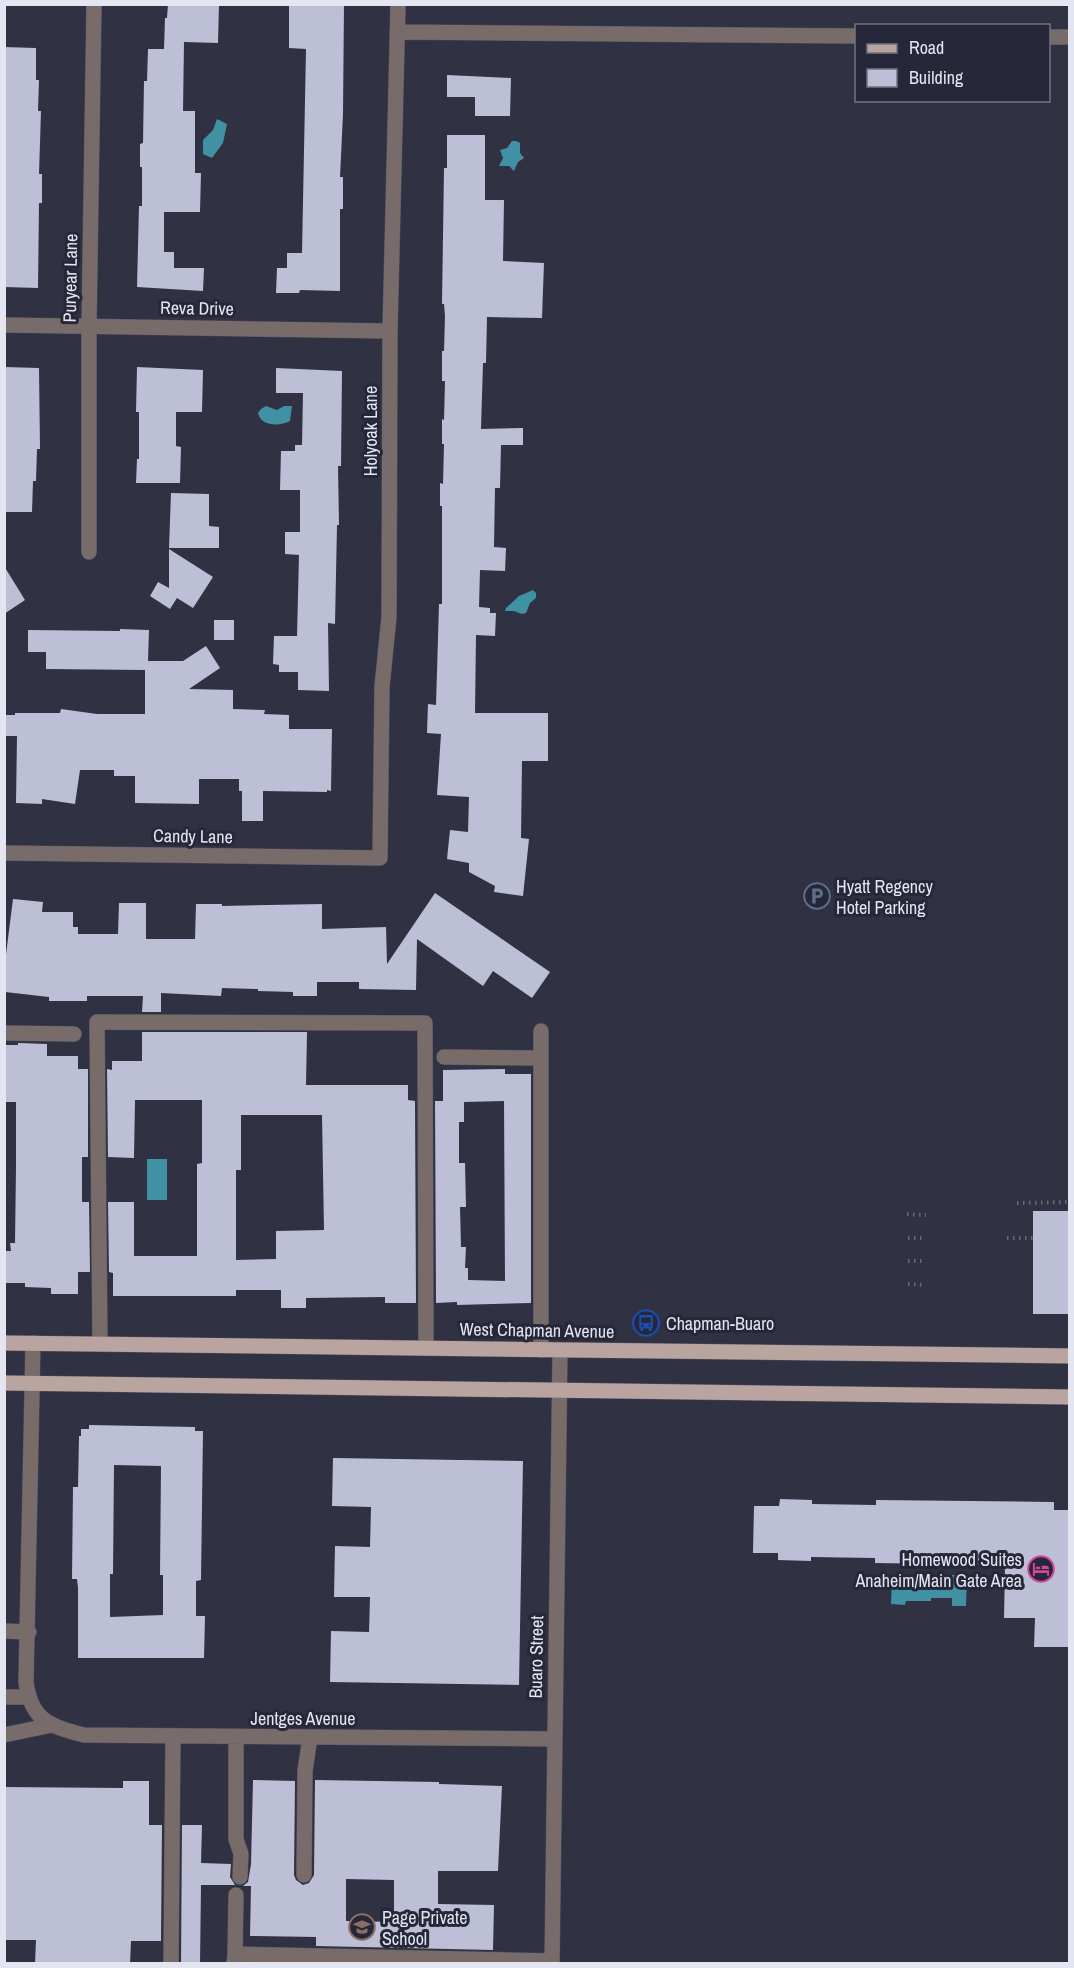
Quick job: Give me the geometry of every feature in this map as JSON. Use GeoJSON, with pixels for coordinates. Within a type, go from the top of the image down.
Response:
{"type":"FeatureCollection","features":[{"type":"Feature","properties":{"kind":"main road","name":"West Chapman Avenue"},"geometry":{"type":"LineString","coordinates":[[4,1343],[1070,1356]]}},
{"type":"Feature","properties":{"kind":"main road"},"geometry":{"type":"LineString","coordinates":[[4,1383],[1070,1397]]}},
{"type":"Feature","properties":{"kind":"street","name":"Puryear Lane"},"geometry":{"type":"LineString","coordinates":[[89,552],[89,326],[94,4]]}},
{"type":"Feature","properties":{"kind":"street","name":"Holyoak Lane"},"geometry":{"type":"LineString","coordinates":[[380,858],[382,687],[389,617],[390,331],[398,4]]}},
{"type":"Feature","properties":{"kind":"street"},"geometry":{"type":"LineString","coordinates":[[397,32],[855,36]]}},
{"type":"Feature","properties":{"kind":"street"},"geometry":{"type":"LineString","coordinates":[[1050,37],[1070,38]]}},
{"type":"Feature","properties":{"kind":"street","name":"Reva Drive"},"geometry":{"type":"LineString","coordinates":[[4,326],[390,331]]}},
{"type":"Feature","properties":{"kind":"street","name":"Candy Lane"},"geometry":{"type":"LineString","coordinates":[[4,853],[380,858]]}},
{"type":"Feature","properties":{"kind":"street"},"geometry":{"type":"LineString","coordinates":[[100,1344],[97,1022],[425,1023],[426,1348]]}},
{"type":"Feature","properties":{"kind":"street"},"geometry":{"type":"LineString","coordinates":[[540,1350],[542,1031]]}},
{"type":"Feature","properties":{"kind":"street"},"geometry":{"type":"LineString","coordinates":[[4,1033],[74,1034]]}},
{"type":"Feature","properties":{"kind":"street"},"geometry":{"type":"LineString","coordinates":[[444,1057],[541,1058]]}},
{"type":"Feature","properties":{"kind":"street"},"geometry":{"type":"LineString","coordinates":[[33,1343],[27,1682],[28,1697],[35,1712],[52,1725]]}},
{"type":"Feature","properties":{"kind":"street","name":"Buaro Street"},"geometry":{"type":"LineString","coordinates":[[552,1962],[560,1351]]}},
{"type":"Feature","properties":{"kind":"street"},"geometry":{"type":"LineString","coordinates":[[4,1631],[29,1632]]}},
{"type":"Feature","properties":{"kind":"street"},"geometry":{"type":"LineString","coordinates":[[4,1697],[28,1697]]}},
{"type":"Feature","properties":{"kind":"street"},"geometry":{"type":"LineString","coordinates":[[4,1735],[52,1725]]}},
{"type":"Feature","properties":{"kind":"street","name":"Jentges Avenue"},"geometry":{"type":"LineString","coordinates":[[52,1725],[84,1735],[555,1739]]}},
{"type":"Feature","properties":{"kind":"street"},"geometry":{"type":"LineString","coordinates":[[171,1964],[173,1736]]}},
{"type":"Feature","properties":{"kind":"street"},"geometry":{"type":"LineString","coordinates":[[236,1737],[236,1839],[241,1854],[240,1877]]}},
{"type":"Feature","properties":{"kind":"street"},"geometry":{"type":"LineString","coordinates":[[304,1875],[305,1771],[310,1737]]}},
{"type":"Feature","properties":{"kind":"street"},"geometry":{"type":"LineString","coordinates":[[236,1895],[235,1959],[552,1962]]}},
{"type":"Feature","properties":{"kind":"path"},"geometry":{"type":"LineString","coordinates":[[1017,1203],[1070,1202]]}},
{"type":"Feature","properties":{"kind":"path"},"geometry":{"type":"LineString","coordinates":[[907,1214],[926,1215]]}},
{"type":"Feature","properties":{"kind":"path"},"geometry":{"type":"LineString","coordinates":[[908,1238],[925,1238]]}},
{"type":"Feature","properties":{"kind":"path"},"geometry":{"type":"LineString","coordinates":[[1007,1238],[1033,1238]]}},
{"type":"Feature","properties":{"kind":"path"},"geometry":{"type":"LineString","coordinates":[[908,1261],[926,1261]]}},
{"type":"Feature","properties":{"kind":"path"},"geometry":{"type":"LineString","coordinates":[[908,1284],[926,1285]]}},
{"type":"Feature","properties":{"kind":"water"},"geometry":{"type":"Polygon","coordinates":[[[217,119],[227,124],[223,143],[212,158],[203,154],[203,140],[213,130],[217,119]]]}},
{"type":"Feature","properties":{"kind":"water"},"geometry":{"type":"Polygon","coordinates":[[[512,141],[520,143],[520,153],[524,158],[518,162],[514,171],[509,166],[499,166],[503,158],[500,150],[507,148],[512,141]]]}},
{"type":"Feature","properties":{"kind":"water"},"geometry":{"type":"Polygon","coordinates":[[[266,406],[277,410],[284,406],[292,406],[290,421],[271,424],[263,421],[258,413],[266,406]]]}},
{"type":"Feature","properties":{"kind":"water"},"geometry":{"type":"Polygon","coordinates":[[[533,590],[536,598],[530,603],[526,613],[505,611],[519,596],[533,590]]]}},
{"type":"Feature","properties":{"kind":"water"},"geometry":{"type":"Polygon","coordinates":[[[147,1159],[167,1159],[167,1200],[147,1200],[147,1159]]]}},
{"type":"Feature","properties":{"kind":"water"},"geometry":{"type":"Polygon","coordinates":[[[892,1575],[905,1575],[905,1582],[936,1583],[937,1578],[967,1575],[966,1606],[952,1606],[952,1598],[906,1601],[905,1605],[891,1604],[892,1575]]]}},
{"type":"Feature","properties":{"kind":"building"},"geometry":{"type":"Polygon","coordinates":[[[168,4],[219,4],[218,43],[184,42],[183,111],[195,111],[195,173],[201,173],[200,212],[164,212],[164,252],[174,252],[174,268],[204,268],[203,291],[137,287],[139,206],[142,206],[140,144],[143,143],[144,81],[147,81],[148,49],[164,49],[168,4]]]}},
{"type":"Feature","properties":{"kind":"building"},"geometry":{"type":"Polygon","coordinates":[[[289,4],[344,4],[340,177],[343,177],[343,209],[340,209],[340,291],[300,290],[299,293],[276,293],[277,268],[287,268],[287,253],[302,253],[306,49],[289,48],[289,4]]]}},
{"type":"Feature","properties":{"kind":"building"},"geometry":{"type":"Polygon","coordinates":[[[4,47],[36,48],[36,80],[39,80],[38,111],[41,111],[39,174],[42,174],[42,203],[39,203],[38,288],[4,287],[4,47]]]}},
{"type":"Feature","properties":{"kind":"building"},"geometry":{"type":"Polygon","coordinates":[[[447,75],[511,78],[510,116],[475,116],[475,97],[447,97],[447,75]]]}},
{"type":"Feature","properties":{"kind":"building"},"geometry":{"type":"Polygon","coordinates":[[[447,135],[485,135],[485,200],[504,200],[503,261],[544,263],[542,318],[487,317],[486,363],[483,363],[481,429],[523,428],[523,445],[501,445],[500,488],[495,488],[494,547],[506,548],[505,571],[480,570],[479,607],[490,608],[490,613],[496,613],[495,636],[476,635],[475,713],[548,713],[548,761],[522,761],[521,838],[529,839],[523,896],[494,892],[495,886],[469,872],[469,863],[447,859],[450,830],[468,832],[469,797],[437,795],[441,734],[427,733],[428,704],[436,705],[439,604],[442,604],[440,483],[443,484],[444,444],[442,444],[442,419],[444,420],[445,381],[442,381],[442,351],[444,351],[445,316],[444,304],[442,304],[444,168],[447,168],[447,135]]]}},
{"type":"Feature","properties":{"kind":"building"},"geometry":{"type":"Polygon","coordinates":[[[4,367],[39,368],[40,449],[37,449],[32,512],[4,512],[4,367]]]}},
{"type":"Feature","properties":{"kind":"building"},"geometry":{"type":"Polygon","coordinates":[[[137,367],[203,370],[202,412],[176,412],[176,446],[181,447],[180,483],[136,483],[137,459],[139,459],[139,412],[136,412],[137,367]]]}},
{"type":"Feature","properties":{"kind":"building"},"geometry":{"type":"Polygon","coordinates":[[[276,368],[342,371],[335,624],[328,623],[329,691],[298,690],[298,672],[279,672],[279,665],[273,664],[274,636],[297,636],[299,555],[285,554],[285,532],[300,532],[300,490],[280,490],[281,451],[295,451],[295,445],[302,445],[303,393],[276,393],[276,368]]]}},
{"type":"Feature","properties":{"kind":"building"},"geometry":{"type":"Polygon","coordinates":[[[171,493],[209,494],[209,526],[219,527],[219,548],[169,548],[171,493]]]}},
{"type":"Feature","properties":{"kind":"building"},"geometry":{"type":"Polygon","coordinates":[[[169,549],[213,577],[193,608],[177,598],[170,609],[150,596],[158,582],[169,588],[169,549]]]}},
{"type":"Feature","properties":{"kind":"building"},"geometry":{"type":"Polygon","coordinates":[[[4,566],[25,600],[4,614],[4,566]]]}},
{"type":"Feature","properties":{"kind":"building"},"geometry":{"type":"Polygon","coordinates":[[[214,620],[234,620],[234,640],[214,640],[214,620]]]}},
{"type":"Feature","properties":{"kind":"building"},"geometry":{"type":"Polygon","coordinates":[[[120,629],[149,630],[148,661],[183,661],[206,646],[220,668],[189,689],[233,690],[233,709],[265,710],[264,714],[289,715],[289,729],[332,729],[331,791],[263,791],[263,821],[242,821],[242,791],[239,791],[239,779],[199,779],[199,804],[135,803],[135,776],[114,776],[114,770],[80,770],[75,804],[42,799],[42,804],[16,803],[17,736],[4,736],[4,715],[60,713],[61,709],[97,714],[145,714],[145,670],[46,669],[46,652],[28,652],[28,630],[120,631],[120,629]]]}},
{"type":"Feature","properties":{"kind":"building"},"geometry":{"type":"Polygon","coordinates":[[[435,893],[550,972],[532,998],[493,971],[483,986],[417,939],[416,990],[359,989],[359,982],[317,982],[317,996],[293,996],[293,992],[258,991],[258,989],[222,988],[221,996],[161,993],[161,1012],[142,1012],[143,996],[87,996],[87,1001],[49,1001],[49,997],[5,992],[4,970],[13,899],[43,902],[42,912],[73,912],[73,927],[78,927],[78,934],[118,934],[119,903],[146,903],[146,939],[195,939],[196,904],[222,904],[222,906],[322,904],[322,929],[386,927],[387,964],[435,893]]]}},
{"type":"Feature","properties":{"kind":"building"},"geometry":{"type":"Polygon","coordinates":[[[142,1032],[307,1032],[306,1085],[408,1085],[408,1100],[415,1101],[416,1303],[385,1303],[385,1297],[306,1298],[306,1308],[281,1308],[281,1290],[236,1290],[236,1296],[113,1296],[113,1273],[109,1272],[108,1202],[134,1202],[134,1256],[197,1256],[197,1164],[202,1163],[202,1100],[135,1100],[134,1158],[108,1157],[107,1069],[112,1070],[112,1061],[142,1061],[142,1032]],[[241,1115],[241,1170],[236,1170],[236,1260],[276,1259],[276,1231],[324,1230],[322,1115],[241,1115]]]}},
{"type":"Feature","properties":{"kind":"building"},"geometry":{"type":"Polygon","coordinates":[[[18,1043],[47,1044],[47,1056],[78,1056],[78,1069],[88,1069],[88,1157],[82,1157],[82,1202],[89,1202],[90,1272],[78,1272],[78,1294],[51,1294],[51,1288],[25,1287],[25,1283],[4,1283],[4,1251],[11,1251],[10,1243],[15,1243],[16,1102],[4,1102],[4,1045],[18,1045],[18,1043]]]}},
{"type":"Feature","properties":{"kind":"building"},"geometry":{"type":"Polygon","coordinates":[[[505,1069],[505,1074],[531,1074],[531,1303],[457,1305],[457,1302],[436,1303],[435,1101],[443,1101],[443,1070],[505,1069]],[[504,1101],[464,1102],[464,1122],[459,1122],[459,1163],[465,1163],[466,1207],[460,1207],[461,1247],[466,1247],[465,1268],[468,1268],[468,1280],[505,1281],[504,1101]]]}},
{"type":"Feature","properties":{"kind":"building"},"geometry":{"type":"Polygon","coordinates":[[[1033,1211],[1069,1211],[1070,1314],[1033,1314],[1033,1211]]]}},
{"type":"Feature","properties":{"kind":"building"},"geometry":{"type":"Polygon","coordinates":[[[89,1425],[195,1427],[195,1431],[203,1431],[201,1580],[196,1581],[196,1616],[205,1616],[204,1658],[78,1658],[78,1588],[77,1579],[72,1579],[73,1487],[78,1487],[79,1436],[81,1436],[81,1429],[89,1429],[89,1425]],[[114,1465],[113,1574],[110,1574],[110,1617],[163,1615],[163,1575],[160,1575],[161,1466],[114,1465]]]}},
{"type":"Feature","properties":{"kind":"building"},"geometry":{"type":"Polygon","coordinates":[[[333,1458],[523,1461],[519,1685],[330,1682],[331,1631],[369,1632],[370,1597],[334,1597],[335,1546],[370,1547],[371,1507],[332,1506],[333,1458]]]}},
{"type":"Feature","properties":{"kind":"building","name":"Homewood Suites Anaheim/Main Gate Area"},"geometry":{"type":"Polygon","coordinates":[[[780,1499],[812,1500],[812,1504],[876,1505],[876,1500],[1054,1502],[1054,1510],[1070,1510],[1070,1647],[1034,1647],[1035,1618],[1004,1618],[1005,1565],[875,1563],[875,1558],[811,1557],[811,1561],[778,1560],[778,1553],[753,1553],[754,1506],[779,1506],[780,1499]]]}},
{"type":"Feature","properties":{"kind":"building"},"geometry":{"type":"Polygon","coordinates":[[[253,1780],[295,1781],[294,1875],[296,1880],[303,1885],[309,1883],[314,1875],[315,1780],[439,1782],[439,1784],[502,1786],[498,1871],[438,1871],[438,1904],[494,1905],[493,1950],[316,1946],[316,1937],[250,1936],[251,1886],[243,1886],[248,1882],[251,1864],[253,1780]],[[346,1879],[346,1921],[394,1922],[394,1880],[346,1879]]]}},
{"type":"Feature","properties":{"kind":"building"},"geometry":{"type":"Polygon","coordinates":[[[123,1781],[149,1781],[149,1825],[162,1825],[161,1941],[131,1941],[130,1964],[35,1964],[36,1940],[4,1940],[4,1787],[123,1788],[123,1781]]]}},
{"type":"Feature","properties":{"kind":"building"},"geometry":{"type":"Polygon","coordinates":[[[182,1825],[202,1825],[201,1863],[231,1864],[230,1877],[235,1885],[201,1885],[200,1964],[181,1964],[182,1825]]]}},
{"type":"Feature","properties":{"kind":"place","name":"Hyatt Regency Hotel Parking"},"geometry":{"type":"Point","coordinates":[817,896]}},
{"type":"Feature","properties":{"kind":"place","name":"Chapman-Buaro"},"geometry":{"type":"Point","coordinates":[646,1323]}},
{"type":"Feature","properties":{"kind":"place","name":"Homewood Suites Anaheim/Main Gate Area"},"geometry":{"type":"Point","coordinates":[1041,1569]}},
{"type":"Feature","properties":{"kind":"place","name":"Page Private School"},"geometry":{"type":"Point","coordinates":[362,1927]}}]}
